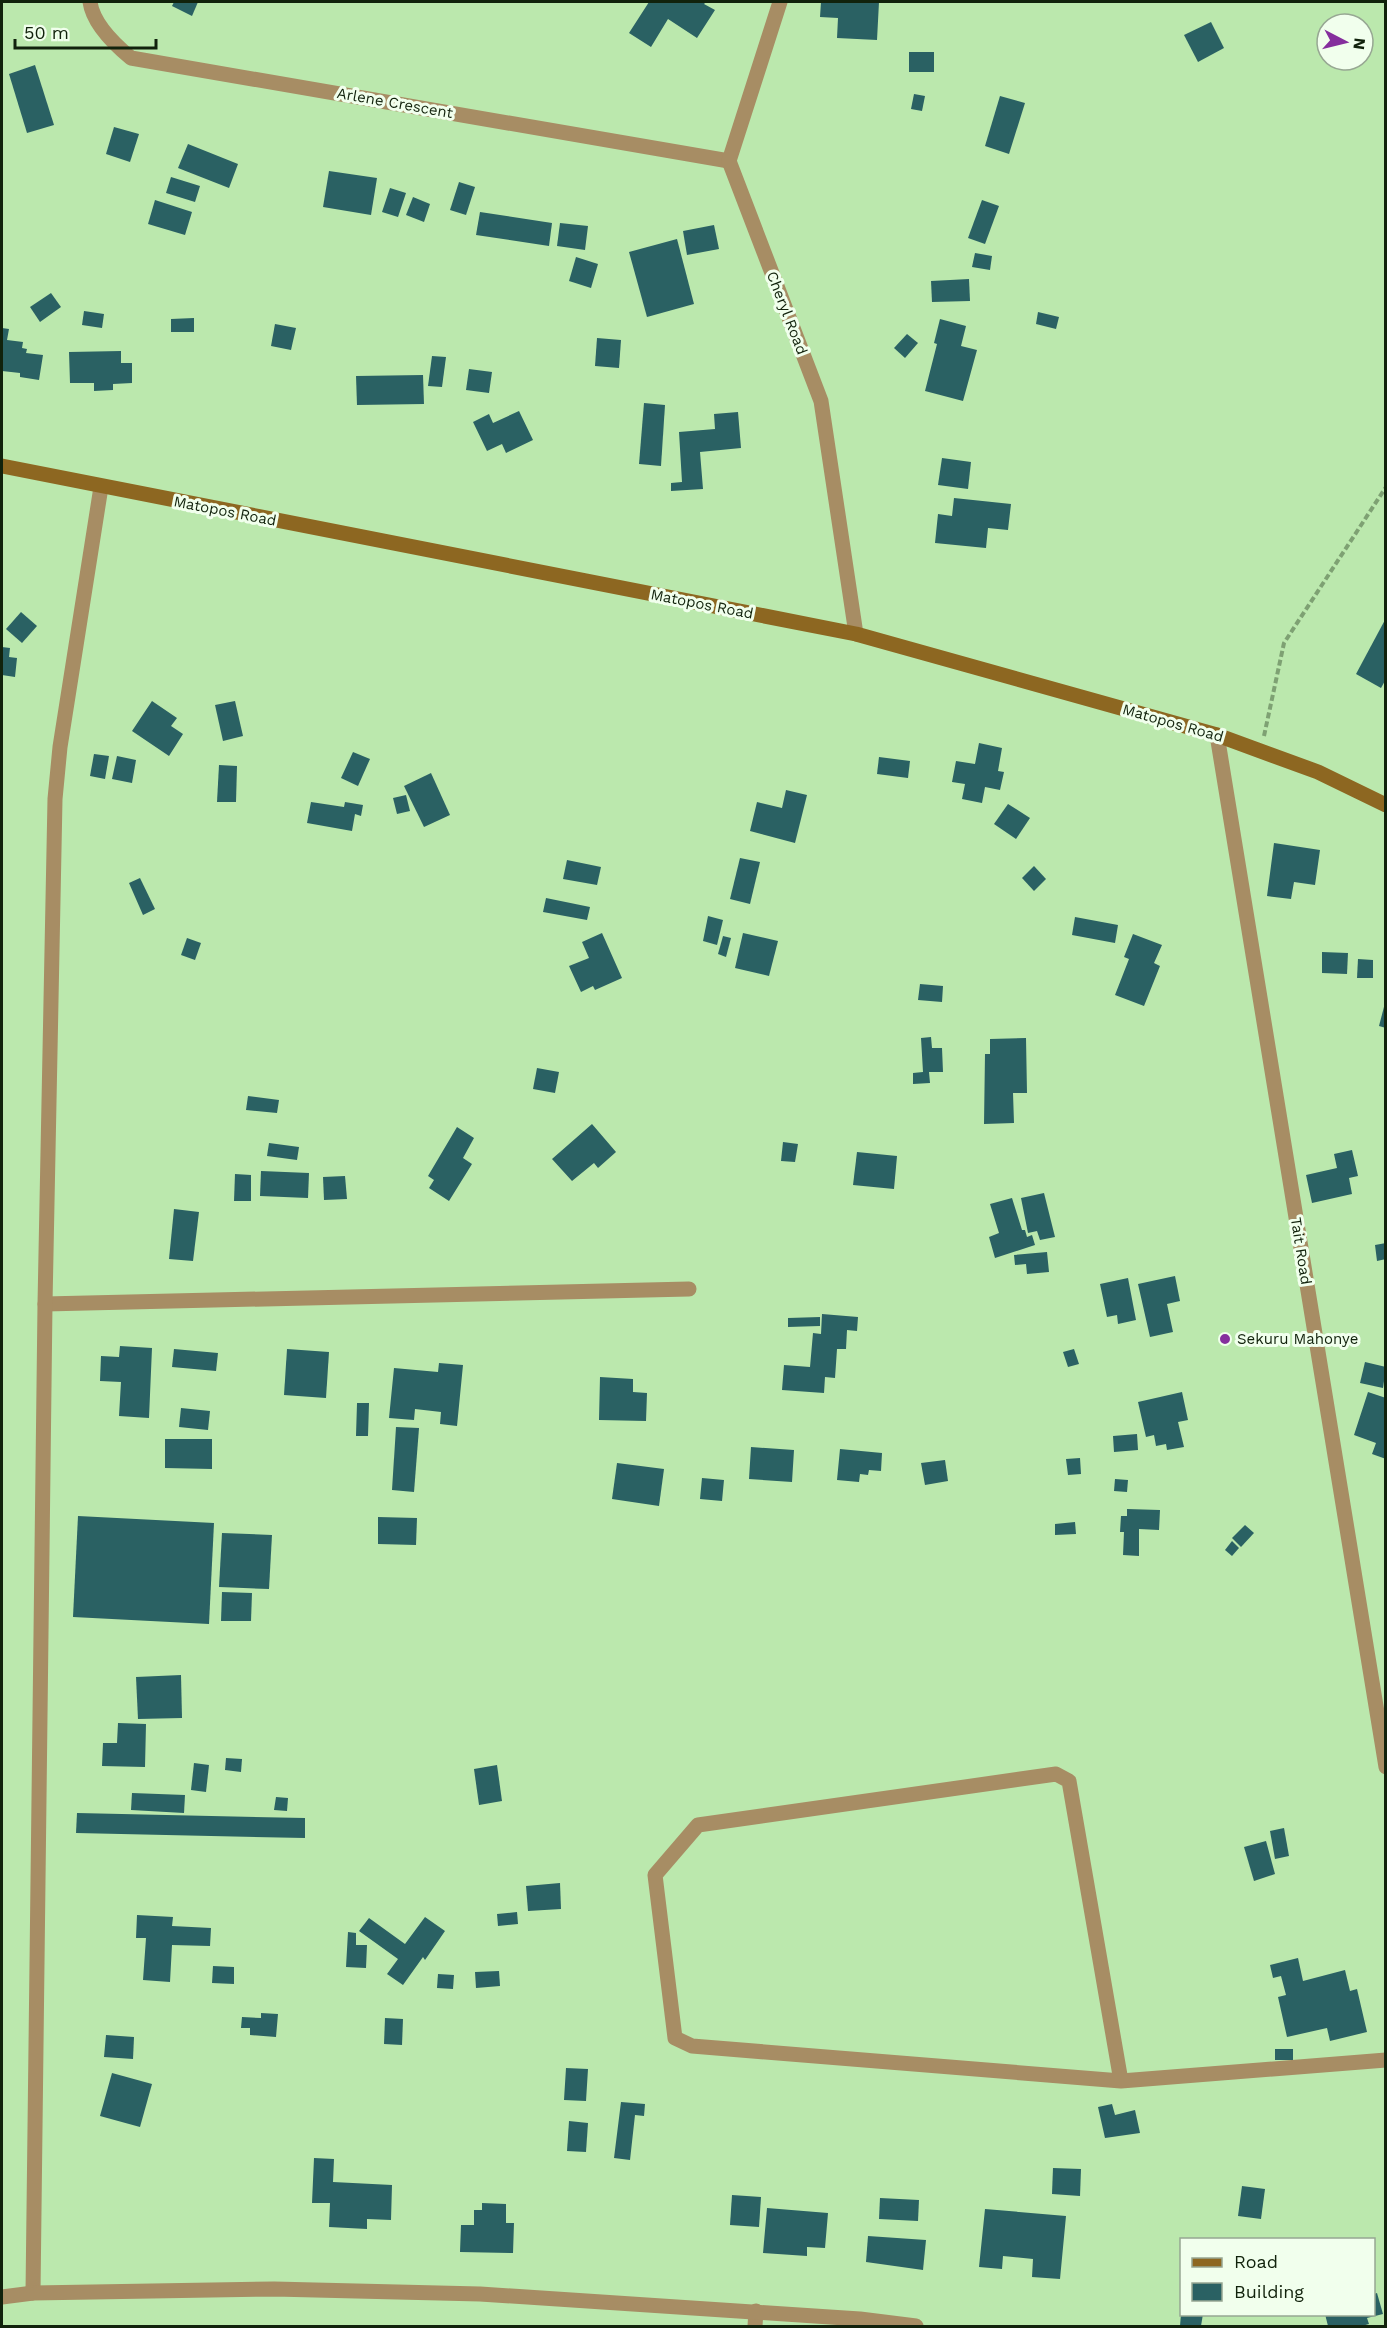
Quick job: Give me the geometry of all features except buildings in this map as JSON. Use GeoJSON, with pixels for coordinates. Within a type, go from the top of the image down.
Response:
{"type":"FeatureCollection","features":[{"type":"Feature","properties":{"kind":"main road","name":"Matopos Road"},"geometry":{"type":"LineString","coordinates":[[2,466],[856,634],[1217,735],[1318,772],[1386,806]]}},
{"type":"Feature","properties":{"kind":"street","name":"Arlene Crescent"},"geometry":{"type":"LineString","coordinates":[[90,2],[92,11],[114,44],[130,58],[729,161]]}},
{"type":"Feature","properties":{"kind":"street"},"geometry":{"type":"LineString","coordinates":[[729,161],[780,2]]}},
{"type":"Feature","properties":{"kind":"street","name":"Cheryl Road"},"geometry":{"type":"LineString","coordinates":[[729,161],[821,401],[856,634]]}},
{"type":"Feature","properties":{"kind":"street"},"geometry":{"type":"LineString","coordinates":[[33,2293],[45,1304],[55,799],[60,747],[101,487]]}},
{"type":"Feature","properties":{"kind":"street","name":"Tait Road"},"geometry":{"type":"LineString","coordinates":[[1217,735],[1386,1767]]}},
{"type":"Feature","properties":{"kind":"street"},"geometry":{"type":"LineString","coordinates":[[45,1304],[690,1289]]}},
{"type":"Feature","properties":{"kind":"street"},"geometry":{"type":"LineString","coordinates":[[1121,2081],[1069,1781],[1056,1774],[699,1825],[655,1875],[675,2038],[692,2046],[1121,2081],[1386,2060]]}},
{"type":"Feature","properties":{"kind":"street"},"geometry":{"type":"LineString","coordinates":[[2,2297],[33,2293],[274,2289],[480,2294],[755,2319],[860,2319],[916,2326]]}},
{"type":"Feature","properties":{"kind":"path"},"geometry":{"type":"LineString","coordinates":[[1261,751],[1284,643],[1386,487]]}},
{"type":"Feature","properties":{"kind":"place","name":"Sekuru Mahonye"},"geometry":{"type":"Point","coordinates":[1225,1339]}}]}
